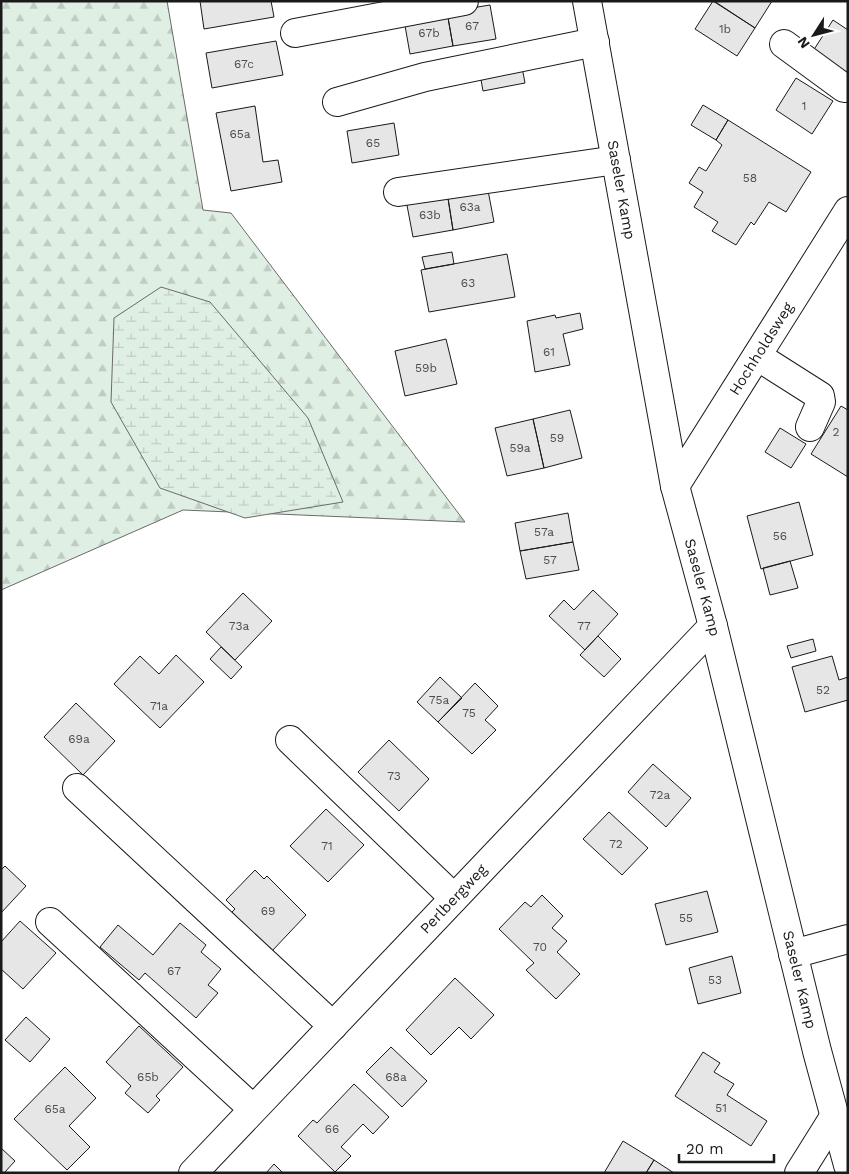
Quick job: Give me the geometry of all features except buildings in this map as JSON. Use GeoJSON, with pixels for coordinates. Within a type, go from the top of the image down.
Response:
{"type":"FeatureCollection","features":[{"type":"Feature","properties":{"kind":"street"},"geometry":{"type":"LineString","coordinates":[[295,32],[464,1]]}},
{"type":"Feature","properties":{"kind":"street","name":"Saseler Kamp"},"geometry":{"type":"LineString","coordinates":[[587,1],[674,486],[713,626],[793,954],[848,1165]]}},
{"type":"Feature","properties":{"kind":"street"},"geometry":{"type":"LineString","coordinates":[[337,102],[425,77],[595,42]]}},
{"type":"Feature","properties":{"kind":"street"},"geometry":{"type":"LineString","coordinates":[[784,44],[844,88],[848,88]]}},
{"type":"Feature","properties":{"kind":"street"},"geometry":{"type":"LineString","coordinates":[[398,192],[616,160]]}},
{"type":"Feature","properties":{"kind":"street","name":"Hochholdsweg"},"geometry":{"type":"LineString","coordinates":[[674,486],[848,211]]}},
{"type":"Feature","properties":{"kind":"street"},"geometry":{"type":"LineString","coordinates":[[757,356],[820,396],[821,402],[810,427]]}},
{"type":"Feature","properties":{"kind":"street","name":"Perlbergweg"},"geometry":{"type":"LineString","coordinates":[[193,1173],[713,626]]}},
{"type":"Feature","properties":{"kind":"street"},"geometry":{"type":"LineString","coordinates":[[290,740],[454,898]]}},
{"type":"Feature","properties":{"kind":"street"},"geometry":{"type":"LineString","coordinates":[[77,788],[333,1026]]}},
{"type":"Feature","properties":{"kind":"street"},"geometry":{"type":"LineString","coordinates":[[50,922],[253,1109]]}},
{"type":"Feature","properties":{"kind":"street"},"geometry":{"type":"LineString","coordinates":[[793,954],[848,939]]}},
{"type":"Feature","properties":{"kind":"street"},"geometry":{"type":"LineString","coordinates":[[799,1173],[834,1117]]}},
{"type":"Feature","properties":{"kind":"green space"},"geometry":{"type":"Polygon","coordinates":[[[1,1],[167,1],[203,210],[231,213],[465,522],[183,510],[1,590],[1,1]]]}},
{"type":"Feature","properties":{"kind":"green space"},"geometry":{"type":"Polygon","coordinates":[[[161,287],[210,302],[308,418],[343,502],[245,518],[160,488],[111,402],[114,318],[161,287]]]}}]}
